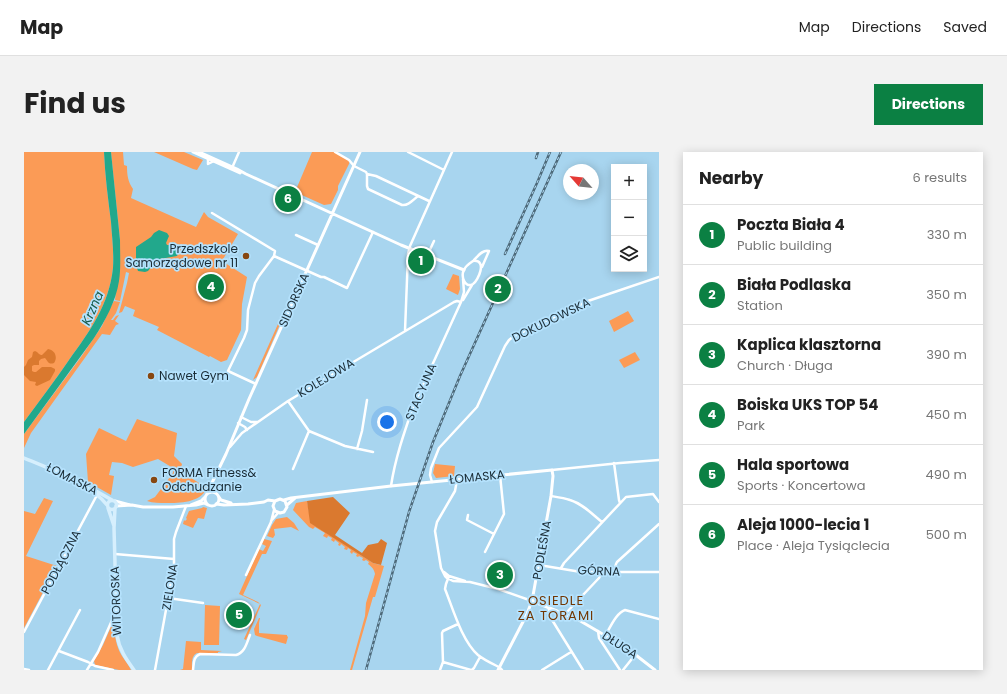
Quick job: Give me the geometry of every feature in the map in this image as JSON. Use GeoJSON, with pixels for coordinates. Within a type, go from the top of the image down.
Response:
{"type":"FeatureCollection","features":[{"type":"Feature","properties":{"kind":"main road","name":"ŁOMASKA"},"geometry":{"type":"LineString","coordinates":[[24,458],[114,500]]}},
{"type":"Feature","properties":{"kind":"main road","name":"WITOROSKA"},"geometry":{"type":"LineString","coordinates":[[98,493],[108,506],[114,528]]}},
{"type":"Feature","properties":{"kind":"main road","name":"WITOROSKA"},"geometry":{"type":"LineString","coordinates":[[114,500],[116,507],[114,528],[116,630],[118,644],[134,670]]}},
{"type":"Feature","properties":{"kind":"main road"},"geometry":{"type":"LineString","coordinates":[[114,500],[109,501],[108,506],[111,509],[116,507]]}},
{"type":"Feature","properties":{"kind":"street"},"geometry":{"type":"LineString","coordinates":[[194,152],[427,256],[464,270]]}},
{"type":"Feature","properties":{"kind":"street"},"geometry":{"type":"LineString","coordinates":[[199,152],[214,161],[232,168]]}},
{"type":"Feature","properties":{"kind":"street"},"geometry":{"type":"LineString","coordinates":[[232,168],[239,152]]}},
{"type":"Feature","properties":{"kind":"street"},"geometry":{"type":"LineString","coordinates":[[335,152],[349,160],[354,166],[367,174],[376,176],[430,201]]}},
{"type":"Feature","properties":{"kind":"street","name":"SIDORSKA"},"geometry":{"type":"LineString","coordinates":[[228,448],[360,152]]}},
{"type":"Feature","properties":{"kind":"street"},"geometry":{"type":"LineString","coordinates":[[408,152],[444,170]]}},
{"type":"Feature","properties":{"kind":"street"},"geometry":{"type":"LineString","coordinates":[[405,331],[409,248],[452,152]]}},
{"type":"Feature","properties":{"kind":"street"},"geometry":{"type":"LineString","coordinates":[[207,157],[208,164],[214,161]]}},
{"type":"Feature","properties":{"kind":"street"},"geometry":{"type":"LineString","coordinates":[[367,174],[368,189],[404,206],[418,196]]}},
{"type":"Feature","properties":{"kind":"street"},"geometry":{"type":"LineString","coordinates":[[212,213],[274,251],[274,256],[255,283],[248,310],[247,330],[228,371],[256,384]]}},
{"type":"Feature","properties":{"kind":"street"},"geometry":{"type":"LineString","coordinates":[[274,256],[348,288],[373,232]]}},
{"type":"Feature","properties":{"kind":"street"},"geometry":{"type":"LineString","coordinates":[[296,235],[318,245]]}},
{"type":"Feature","properties":{"kind":"street"},"geometry":{"type":"LineString","coordinates":[[427,256],[434,241]]}},
{"type":"Feature","properties":{"kind":"street"},"geometry":{"type":"LineString","coordinates":[[484,251],[489,251],[476,281],[470,285],[466,284],[464,279],[464,270],[472,262],[484,251]]}},
{"type":"Feature","properties":{"kind":"street"},"geometry":{"type":"LineString","coordinates":[[472,262],[479,262],[481,269]]}},
{"type":"Feature","properties":{"kind":"street","name":"DOKUDOWSKA"},"geometry":{"type":"LineString","coordinates":[[432,482],[431,472],[438,450],[477,407],[509,340],[514,336],[588,302],[659,277]]}},
{"type":"Feature","properties":{"kind":"street","name":"STACYJNA"},"geometry":{"type":"LineString","coordinates":[[391,486],[403,437],[413,407],[461,302],[464,292],[464,279]]}},
{"type":"Feature","properties":{"kind":"street","name":"STACYJNA"},"geometry":{"type":"LineString","coordinates":[[461,302],[473,284]]}},
{"type":"Feature","properties":{"kind":"street","name":"KOLEJOWA"},"geometry":{"type":"LineString","coordinates":[[215,492],[213,489],[214,481],[228,448],[240,435],[288,401],[455,301],[461,302]]}},
{"type":"Feature","properties":{"kind":"street"},"geometry":{"type":"LineString","coordinates":[[357,449],[362,431],[367,400]]}},
{"type":"Feature","properties":{"kind":"street"},"geometry":{"type":"LineString","coordinates":[[288,401],[309,431],[344,446],[373,452]]}},
{"type":"Feature","properties":{"kind":"street"},"geometry":{"type":"LineString","coordinates":[[241,417],[251,422],[257,422]]}},
{"type":"Feature","properties":{"kind":"street"},"geometry":{"type":"LineString","coordinates":[[238,423],[247,430]]}},
{"type":"Feature","properties":{"kind":"street"},"geometry":{"type":"LineString","coordinates":[[292,469],[309,431]]}},
{"type":"Feature","properties":{"kind":"street","name":"ŁOMASKA"},"geometry":{"type":"LineString","coordinates":[[284,500],[391,486],[614,463],[659,460]]}},
{"type":"Feature","properties":{"kind":"street"},"geometry":{"type":"LineString","coordinates":[[614,463],[620,502]]}},
{"type":"Feature","properties":{"kind":"street","name":"PODLEŚNA"},"geometry":{"type":"LineString","coordinates":[[500,669],[532,601],[551,496],[552,470]]}},
{"type":"Feature","properties":{"kind":"street"},"geometry":{"type":"LineString","coordinates":[[485,552],[504,514],[500,475]]}},
{"type":"Feature","properties":{"kind":"street"},"geometry":{"type":"LineString","coordinates":[[457,480],[455,490],[435,527],[441,568],[445,576],[448,577],[446,589],[458,624],[469,644],[480,657],[500,669]]}},
{"type":"Feature","properties":{"kind":"street","name":"KOLEJOWA"},"geometry":{"type":"LineString","coordinates":[[207,493],[210,485],[214,481]]}},
{"type":"Feature","properties":{"kind":"street"},"geometry":{"type":"LineString","coordinates":[[208,505],[205,502],[205,497],[207,493],[211,492],[215,492],[219,498],[216,504]]}},
{"type":"Feature","properties":{"kind":"street","name":"PODŁĄCZNA"},"geometry":{"type":"LineString","coordinates":[[24,632],[98,493]]}},
{"type":"Feature","properties":{"kind":"street"},"geometry":{"type":"LineString","coordinates":[[561,568],[626,497],[653,494],[659,502]]}},
{"type":"Feature","properties":{"kind":"street"},"geometry":{"type":"LineString","coordinates":[[551,496],[570,500],[584,506],[602,522]]}},
{"type":"Feature","properties":{"kind":"street","name":"ŁOMASKA"},"geometry":{"type":"LineString","coordinates":[[191,505],[205,497]]}},
{"type":"Feature","properties":{"kind":"street","name":"ŁOMASKA"},"geometry":{"type":"LineString","coordinates":[[219,498],[232,504]]}},
{"type":"Feature","properties":{"kind":"street"},"geometry":{"type":"LineString","coordinates":[[271,522],[278,513],[284,512],[287,505],[295,498]]}},
{"type":"Feature","properties":{"kind":"street"},"geometry":{"type":"LineString","coordinates":[[246,575],[271,522],[275,501],[278,499],[284,500],[287,505]]}},
{"type":"Feature","properties":{"kind":"street","name":"ŁOMASKA"},"geometry":{"type":"LineString","coordinates":[[114,500],[132,505],[162,507],[186,506],[204,503],[212,506],[216,504],[248,504],[268,500],[275,501]]}},
{"type":"Feature","properties":{"kind":"street","name":"ŁOMASKA"},"geometry":{"type":"LineString","coordinates":[[264,502],[273,506]]}},
{"type":"Feature","properties":{"kind":"street","name":"ŁOMASKA"},"geometry":{"type":"LineString","coordinates":[[116,507],[132,505]]}},
{"type":"Feature","properties":{"kind":"street","name":"ZIELONA"},"geometry":{"type":"LineString","coordinates":[[155,670],[174,566],[175,536],[186,506]]}},
{"type":"Feature","properties":{"kind":"street"},"geometry":{"type":"LineString","coordinates":[[274,510],[278,513]]}},
{"type":"Feature","properties":{"kind":"street"},"geometry":{"type":"LineString","coordinates":[[468,515],[467,520],[494,534]]}},
{"type":"Feature","properties":{"kind":"street"},"geometry":{"type":"LineString","coordinates":[[614,572],[615,566],[618,562],[659,524]]}},
{"type":"Feature","properties":{"kind":"street"},"geometry":{"type":"LineString","coordinates":[[114,554],[174,559]]}},
{"type":"Feature","properties":{"kind":"street","name":"GÓRNA"},"geometry":{"type":"LineString","coordinates":[[539,564],[580,572],[659,572]]}},
{"type":"Feature","properties":{"kind":"street"},"geometry":{"type":"LineString","coordinates":[[565,614],[599,578],[602,572]]}},
{"type":"Feature","properties":{"kind":"street","name":"DŁUGA"},"geometry":{"type":"LineString","coordinates":[[448,577],[498,589],[577,619],[636,655],[655,670]]}},
{"type":"Feature","properties":{"kind":"street"},"geometry":{"type":"LineString","coordinates":[[168,598],[203,603]]}},
{"type":"Feature","properties":{"kind":"street"},"geometry":{"type":"LineString","coordinates":[[549,608],[549,616],[583,670]]}},
{"type":"Feature","properties":{"kind":"street"},"geometry":{"type":"LineString","coordinates":[[48,670],[80,610]]}},
{"type":"Feature","properties":{"kind":"street"},"geometry":{"type":"LineString","coordinates":[[605,636],[618,615],[623,610],[659,620]]}},
{"type":"Feature","properties":{"kind":"street"},"geometry":{"type":"LineString","coordinates":[[87,670],[98,652],[116,614]]}},
{"type":"Feature","properties":{"kind":"street"},"geometry":{"type":"LineString","coordinates":[[440,670],[442,662],[442,633],[443,631],[458,624]]}},
{"type":"Feature","properties":{"kind":"street"},"geometry":{"type":"LineString","coordinates":[[598,631],[599,638],[620,670]]}},
{"type":"Feature","properties":{"kind":"street"},"geometry":{"type":"LineString","coordinates":[[193,670],[195,659],[200,654],[240,654],[250,635]]}},
{"type":"Feature","properties":{"kind":"street"},"geometry":{"type":"LineString","coordinates":[[59,650],[95,666],[113,670]]}},
{"type":"Feature","properties":{"kind":"street"},"geometry":{"type":"LineString","coordinates":[[542,670],[571,652]]}},
{"type":"Feature","properties":{"kind":"street"},"geometry":{"type":"LineString","coordinates":[[624,670],[636,655]]}},
{"type":"Feature","properties":{"kind":"street"},"geometry":{"type":"LineString","coordinates":[[442,662],[472,670],[480,657]]}},
{"type":"Feature","properties":{"kind":"street"},"geometry":{"type":"LineString","coordinates":[[24,669],[29,670]]}},
{"type":"Feature","properties":{"kind":"shaded area"},"geometry":{"type":"Polygon","coordinates":[[[24,152],[104,152],[111,222],[113,268],[111,281],[103,306],[91,328],[24,422],[24,152]]]}},
{"type":"Feature","properties":{"kind":"shaded area"},"geometry":{"type":"Polygon","coordinates":[[[104,152],[111,152],[120,240],[120,271],[118,288],[110,311],[94,338],[24,434],[24,422],[91,328],[103,306],[111,281],[113,256],[104,152]]]}},
{"type":"Feature","properties":{"kind":"shaded area"},"geometry":{"type":"Polygon","coordinates":[[[111,152],[123,152],[124,165],[127,166],[128,178],[133,189],[131,198],[196,227],[204,212],[208,217],[238,234],[222,261],[247,277],[242,304],[241,330],[227,360],[221,362],[210,356],[209,357],[157,330],[159,327],[133,316],[135,310],[125,306],[122,312],[119,313],[129,273],[126,272],[120,301],[115,300],[120,255],[120,240],[111,152]]]}},
{"type":"Feature","properties":{"kind":"shaded area"},"geometry":{"type":"Polygon","coordinates":[[[154,152],[184,152],[203,160],[197,170],[154,152]]]}},
{"type":"Feature","properties":{"kind":"shaded area"},"geometry":{"type":"Polygon","coordinates":[[[312,152],[335,152],[350,161],[331,204],[324,205],[295,192],[312,152]]]}},
{"type":"Feature","properties":{"kind":"shaded area"},"geometry":{"type":"Polygon","coordinates":[[[159,230],[167,233],[169,236],[166,243],[167,245],[173,242],[179,246],[177,256],[156,261],[148,271],[138,271],[136,265],[136,247],[159,230]]]}},
{"type":"Feature","properties":{"kind":"shaded area"},"geometry":{"type":"Polygon","coordinates":[[[453,274],[459,276],[460,289],[458,295],[446,289],[453,274]]]}},
{"type":"Feature","properties":{"kind":"shaded area"},"geometry":{"type":"Polygon","coordinates":[[[114,301],[120,302],[116,313],[111,320],[119,315],[115,321],[119,324],[116,325],[110,335],[102,334],[31,433],[24,448],[24,434],[102,326],[114,301]]]}},
{"type":"Feature","properties":{"kind":"shaded area"},"geometry":{"type":"Polygon","coordinates":[[[628,311],[634,321],[614,332],[609,321],[628,311]]]}},
{"type":"Feature","properties":{"kind":"shaded area"},"geometry":{"type":"Polygon","coordinates":[[[282,315],[284,315],[257,377],[253,380],[282,315]]]}},
{"type":"Feature","properties":{"kind":"shaded area"},"geometry":{"type":"Polygon","coordinates":[[[48,349],[55,354],[56,358],[54,363],[49,363],[45,358],[41,359],[39,361],[39,365],[32,366],[32,371],[36,372],[42,367],[51,367],[55,369],[55,371],[50,380],[37,386],[35,385],[36,382],[30,381],[24,375],[24,367],[28,360],[32,357],[33,352],[35,351],[42,355],[48,349]]]}},
{"type":"Feature","properties":{"kind":"shaded area"},"geometry":{"type":"Polygon","coordinates":[[[635,352],[640,360],[624,368],[619,360],[635,352]]]}},
{"type":"Feature","properties":{"kind":"shaded area"},"geometry":{"type":"Polygon","coordinates":[[[137,419],[177,433],[174,456],[182,464],[180,471],[207,488],[200,497],[177,503],[147,501],[155,497],[173,473],[173,468],[158,459],[133,467],[122,463],[112,462],[109,475],[114,476],[111,495],[88,482],[86,454],[99,428],[126,441],[137,419]]]}},
{"type":"Feature","properties":{"kind":"shaded area"},"geometry":{"type":"Polygon","coordinates":[[[435,464],[455,466],[454,476],[436,478],[433,473],[435,464]]]}},
{"type":"Feature","properties":{"kind":"shaded area"},"geometry":{"type":"Polygon","coordinates":[[[333,497],[350,513],[335,535],[362,553],[368,545],[378,543],[381,539],[387,543],[381,565],[373,563],[310,523],[307,501],[333,497]]]}},
{"type":"Feature","properties":{"kind":"shaded area"},"geometry":{"type":"Polygon","coordinates":[[[44,498],[53,501],[26,556],[57,566],[24,628],[24,511],[35,514],[44,498]]]}},
{"type":"Feature","properties":{"kind":"shaded area"},"geometry":{"type":"Polygon","coordinates":[[[307,501],[311,523],[373,563],[384,566],[375,597],[373,597],[352,670],[350,670],[375,572],[368,564],[369,562],[362,560],[363,558],[356,556],[357,554],[353,552],[352,554],[350,552],[351,550],[348,548],[347,550],[344,549],[345,547],[341,544],[340,546],[335,540],[334,542],[331,540],[332,538],[323,536],[325,533],[315,527],[313,529],[309,527],[293,510],[296,503],[307,501]]]}},
{"type":"Feature","properties":{"kind":"shaded area"},"geometry":{"type":"Polygon","coordinates":[[[203,507],[207,508],[204,519],[198,518],[193,528],[183,524],[184,520],[185,521],[187,519],[186,518],[189,511],[203,507]]]}},
{"type":"Feature","properties":{"kind":"shaded area"},"geometry":{"type":"Polygon","coordinates":[[[287,517],[294,523],[299,531],[291,527],[274,529],[275,535],[273,538],[267,536],[276,519],[287,517]]]}},
{"type":"Feature","properties":{"kind":"shaded area"},"geometry":{"type":"Polygon","coordinates":[[[264,539],[272,541],[266,554],[262,554],[243,595],[260,604],[239,594],[259,549],[263,551],[266,546],[262,544],[264,539]]]}},
{"type":"Feature","properties":{"kind":"shaded area"},"geometry":{"type":"Polygon","coordinates":[[[260,604],[261,605],[246,640],[244,639],[260,604]]]}},
{"type":"Feature","properties":{"kind":"shaded area"},"geometry":{"type":"Polygon","coordinates":[[[205,605],[220,606],[219,645],[204,645],[205,605]]]}},
{"type":"Feature","properties":{"kind":"shaded area"},"geometry":{"type":"Polygon","coordinates":[[[259,618],[259,633],[287,635],[288,637],[286,644],[255,635],[254,629],[259,618]]]}},
{"type":"Feature","properties":{"kind":"shaded area"},"geometry":{"type":"Polygon","coordinates":[[[113,622],[118,648],[131,670],[119,670],[95,665],[94,661],[113,622]]]}},
{"type":"Feature","properties":{"kind":"shaded area"},"geometry":{"type":"Polygon","coordinates":[[[186,641],[201,642],[201,650],[222,651],[218,653],[197,653],[193,658],[192,670],[180,670],[183,669],[186,641]]]}},
{"type":"Feature","properties":{"kind":"railway"},"geometry":{"type":"LineString","coordinates":[[536,158],[538,152]]}},
{"type":"Feature","properties":{"kind":"railway"},"geometry":{"type":"LineString","coordinates":[[505,254],[550,152]]}},
{"type":"Feature","properties":{"kind":"railway"},"geometry":{"type":"LineString","coordinates":[[366,670],[409,512],[433,442],[460,376],[561,152]]}},
{"type":"Feature","properties":{"kind":"place","name":"Aleja 1000-lecia 1"},"geometry":{"type":"Point","coordinates":[288,199]}},
{"type":"Feature","properties":{"kind":"place","name":"Przedszkole Samorządowe nr 11"},"geometry":{"type":"Point","coordinates":[246,256]}},
{"type":"Feature","properties":{"kind":"place","name":"Poczta Biała 4"},"geometry":{"type":"Point","coordinates":[421,261]}},
{"type":"Feature","properties":{"kind":"place","name":"Boiska UKS TOP 54"},"geometry":{"type":"Point","coordinates":[211,287]}},
{"type":"Feature","properties":{"kind":"place","name":"Biała Podlaska"},"geometry":{"type":"Point","coordinates":[498,289]}},
{"type":"Feature","properties":{"kind":"place","name":"Nawet Gym"},"geometry":{"type":"Point","coordinates":[151,376]}},
{"type":"Feature","properties":{"kind":"place","name":"FORMA Fitness& Odchudzanie"},"geometry":{"type":"Point","coordinates":[154,480]}},
{"type":"Feature","properties":{"kind":"place","name":"Kaplica klasztorna"},"geometry":{"type":"Point","coordinates":[500,575]}},
{"type":"Feature","properties":{"kind":"place","name":"Hala sportowa"},"geometry":{"type":"Point","coordinates":[239,615]}},
{"type":"Feature","properties":{"kind":"district","name":"OSIEDLE ZA TORAMI"},"geometry":{"type":"Point","coordinates":[556,608]}},
{"type":"Feature","properties":{"kind":"water label","name":"Krzna"},"geometry":{"type":"Point","coordinates":[92,308]}}]}
